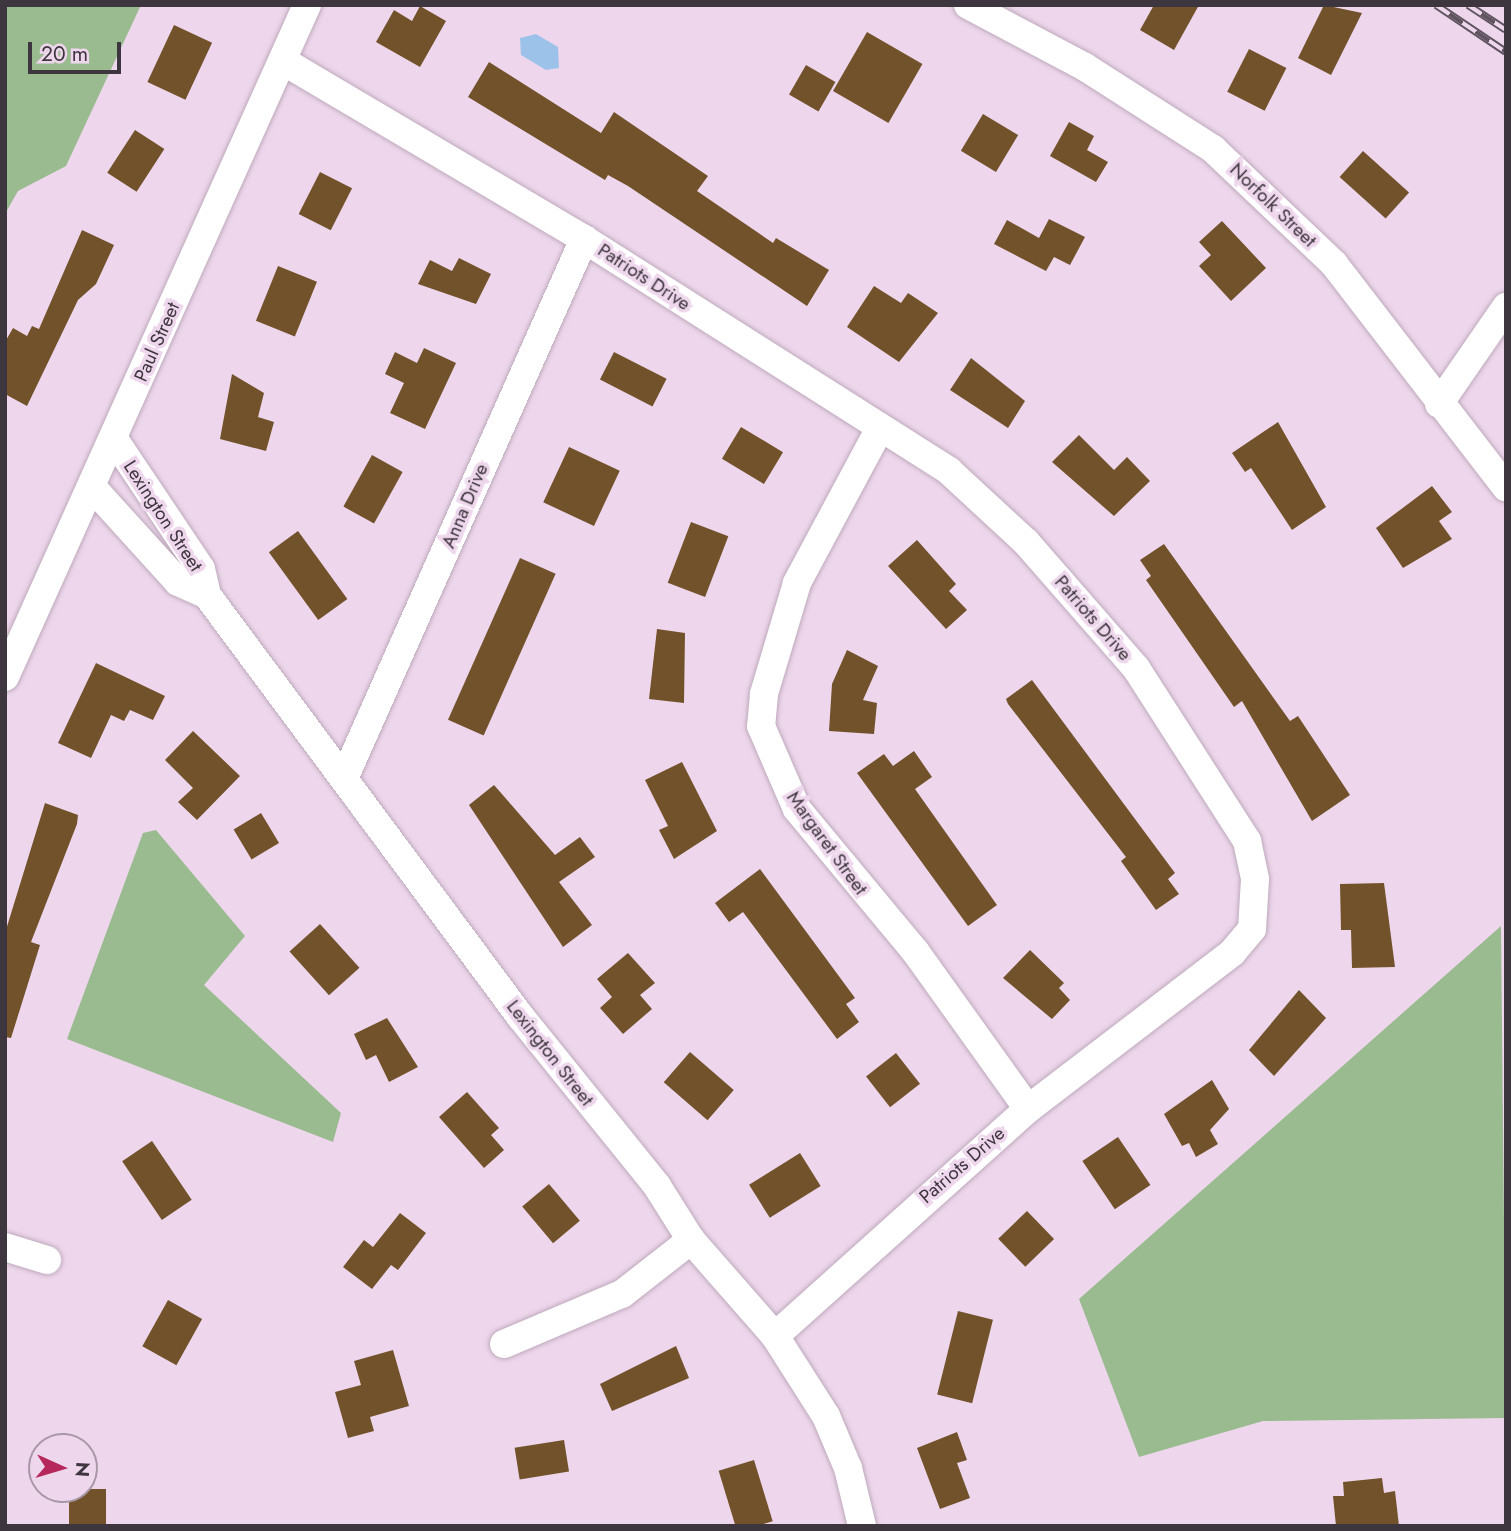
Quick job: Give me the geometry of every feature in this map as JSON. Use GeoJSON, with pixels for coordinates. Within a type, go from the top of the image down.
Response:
{"type":"FeatureCollection","features":[{"type":"Feature","properties":{"kind":"street","name":"Paul Street"},"geometry":{"type":"LineString","coordinates":[[5,677],[307,5]]}},
{"type":"Feature","properties":{"kind":"street","name":"Norfolk Street"},"geometry":{"type":"LineString","coordinates":[[968,5],[1085,67],[1213,149],[1334,264],[1439,404],[1506,487]]}},
{"type":"Feature","properties":{"kind":"street","name":"Patriots Drive"},"geometry":{"type":"LineString","coordinates":[[283,61],[584,239],[949,471],[1026,542],[1136,668],[1247,841],[1255,879],[1251,929],[1232,953],[1028,1109],[775,1336]]}},
{"type":"Feature","properties":{"kind":"street","name":"Anna Drive"},"geometry":{"type":"LineString","coordinates":[[346,774],[584,239]]}},
{"type":"Feature","properties":{"kind":"street"},"geometry":{"type":"LineString","coordinates":[[1439,404],[1506,307]]}},
{"type":"Feature","properties":{"kind":"street","name":"Margaret Street"},"geometry":{"type":"LineString","coordinates":[[880,428],[797,583],[764,694],[761,726],[797,809],[915,951],[1028,1109]]}},
{"type":"Feature","properties":{"kind":"street","name":"Lexington Street"},"geometry":{"type":"LineString","coordinates":[[114,439],[201,569],[207,595],[346,774],[691,1240],[775,1336],[826,1416],[848,1468],[862,1526]]}},
{"type":"Feature","properties":{"kind":"street","name":"Lexington Street"},"geometry":{"type":"LineString","coordinates":[[92,487],[178,582],[207,595]]}},
{"type":"Feature","properties":{"kind":"street"},"geometry":{"type":"LineString","coordinates":[[504,1344],[622,1294],[691,1240]]}},
{"type":"Feature","properties":{"kind":"street"},"geometry":{"type":"LineString","coordinates":[[5,1247],[47,1260]]}},
{"type":"Feature","properties":{"kind":"green space"},"geometry":{"type":"Polygon","coordinates":[[[5,5],[141,5],[66,166],[18,191],[5,214],[5,5]]]}},
{"type":"Feature","properties":{"kind":"green space"},"geometry":{"type":"Polygon","coordinates":[[[156,830],[245,936],[204,985],[341,1113],[333,1142],[67,1039],[143,833],[156,830]]]}},
{"type":"Feature","properties":{"kind":"green space"},"geometry":{"type":"Polygon","coordinates":[[[1501,926],[1506,1418],[1263,1421],[1139,1457],[1079,1299],[1501,926]]]}},
{"type":"Feature","properties":{"kind":"water"},"geometry":{"type":"Polygon","coordinates":[[[536,34],[558,47],[559,68],[546,70],[521,55],[520,38],[536,34]]]}},
{"type":"Feature","properties":{"kind":"building"},"geometry":{"type":"Polygon","coordinates":[[[1154,5],[1199,5],[1174,50],[1140,30],[1154,5]]]}},
{"type":"Feature","properties":{"kind":"building"},"geometry":{"type":"Polygon","coordinates":[[[1324,5],[1362,13],[1331,75],[1298,58],[1324,5]]]}},
{"type":"Feature","properties":{"kind":"building"},"geometry":{"type":"Polygon","coordinates":[[[420,6],[446,21],[420,67],[376,42],[394,10],[412,21],[420,6]]]}},
{"type":"Feature","properties":{"kind":"building"},"geometry":{"type":"Polygon","coordinates":[[[174,25],[212,43],[185,100],[147,82],[174,25]]]}},
{"type":"Feature","properties":{"kind":"building"},"geometry":{"type":"Polygon","coordinates":[[[867,32],[922,64],[888,123],[833,91],[867,32]]]}},
{"type":"Feature","properties":{"kind":"building"},"geometry":{"type":"Polygon","coordinates":[[[1249,49],[1286,68],[1265,111],[1227,92],[1249,49]]]}},
{"type":"Feature","properties":{"kind":"building"},"geometry":{"type":"Polygon","coordinates":[[[489,62],[601,133],[614,112],[708,176],[697,191],[773,243],[776,238],[829,270],[807,306],[628,186],[608,175],[605,180],[468,97],[489,62]]]}},
{"type":"Feature","properties":{"kind":"building"},"geometry":{"type":"Polygon","coordinates":[[[806,65],[835,82],[818,111],[789,94],[806,65]]]}},
{"type":"Feature","properties":{"kind":"building"},"geometry":{"type":"Polygon","coordinates":[[[983,114],[1018,135],[996,172],[961,151],[983,114]]]}},
{"type":"Feature","properties":{"kind":"building"},"geometry":{"type":"Polygon","coordinates":[[[1069,122],[1094,136],[1087,150],[1108,162],[1096,182],[1050,156],[1069,122]]]}},
{"type":"Feature","properties":{"kind":"building"},"geometry":{"type":"Polygon","coordinates":[[[135,130],[164,149],[137,192],[107,173],[135,130]]]}},
{"type":"Feature","properties":{"kind":"building"},"geometry":{"type":"Polygon","coordinates":[[[1363,151],[1409,192],[1386,218],[1340,177],[1363,151]]]}},
{"type":"Feature","properties":{"kind":"building"},"geometry":{"type":"Polygon","coordinates":[[[320,172],[352,188],[331,230],[299,214],[320,172]]]}},
{"type":"Feature","properties":{"kind":"building"},"geometry":{"type":"Polygon","coordinates":[[[1049,219],[1085,237],[1070,265],[1054,257],[1046,271],[994,244],[1007,220],[1039,238],[1049,219]]]}},
{"type":"Feature","properties":{"kind":"building"},"geometry":{"type":"Polygon","coordinates":[[[1222,221],[1266,268],[1231,301],[1199,266],[1211,255],[1199,242],[1222,221]]]}},
{"type":"Feature","properties":{"kind":"building"},"geometry":{"type":"Polygon","coordinates":[[[82,230],[114,245],[96,284],[78,300],[27,406],[5,394],[5,342],[13,328],[27,336],[32,326],[39,329],[82,230]]]}},
{"type":"Feature","properties":{"kind":"building"},"geometry":{"type":"Polygon","coordinates":[[[459,258],[491,274],[476,304],[418,284],[430,260],[452,271],[459,258]]]}},
{"type":"Feature","properties":{"kind":"building"},"geometry":{"type":"Polygon","coordinates":[[[278,266],[317,282],[295,336],[256,321],[278,266]]]}},
{"type":"Feature","properties":{"kind":"building"},"geometry":{"type":"Polygon","coordinates":[[[874,286],[901,303],[908,293],[938,313],[899,362],[847,327],[874,286]]]}},
{"type":"Feature","properties":{"kind":"building"},"geometry":{"type":"Polygon","coordinates":[[[424,348],[456,363],[425,429],[390,413],[404,383],[385,374],[395,352],[417,363],[424,348]]]}},
{"type":"Feature","properties":{"kind":"building"},"geometry":{"type":"Polygon","coordinates":[[[614,352],[667,379],[652,406],[600,380],[614,352]]]}},
{"type":"Feature","properties":{"kind":"building"},"geometry":{"type":"Polygon","coordinates":[[[971,358],[1025,401],[1008,428],[950,390],[971,358]]]}},
{"type":"Feature","properties":{"kind":"building"},"geometry":{"type":"Polygon","coordinates":[[[232,374],[264,393],[258,417],[274,422],[266,451],[220,439],[232,374]]]}},
{"type":"Feature","properties":{"kind":"building"},"geometry":{"type":"Polygon","coordinates":[[[1278,422],[1326,507],[1292,530],[1251,468],[1245,472],[1232,453],[1278,422]]]}},
{"type":"Feature","properties":{"kind":"building"},"geometry":{"type":"Polygon","coordinates":[[[741,427],[783,452],[764,484],[722,459],[741,427]]]}},
{"type":"Feature","properties":{"kind":"building"},"geometry":{"type":"Polygon","coordinates":[[[1079,435],[1114,470],[1127,457],[1150,481],[1114,516],[1052,462],[1079,435]]]}},
{"type":"Feature","properties":{"kind":"building"},"geometry":{"type":"Polygon","coordinates":[[[569,447],[620,471],[594,526],[543,502],[569,447]]]}},
{"type":"Feature","properties":{"kind":"building"},"geometry":{"type":"Polygon","coordinates":[[[372,455],[403,472],[374,524],[343,507],[372,455]]]}},
{"type":"Feature","properties":{"kind":"building"},"geometry":{"type":"Polygon","coordinates":[[[1432,486],[1452,512],[1439,521],[1452,539],[1403,568],[1376,528],[1432,486]]]}},
{"type":"Feature","properties":{"kind":"building"},"geometry":{"type":"Polygon","coordinates":[[[691,522],[728,536],[705,597],[668,583],[691,522]]]}},
{"type":"Feature","properties":{"kind":"building"},"geometry":{"type":"Polygon","coordinates":[[[298,531],[347,599],[318,620],[269,552],[298,531]]]}},
{"type":"Feature","properties":{"kind":"building"},"geometry":{"type":"Polygon","coordinates":[[[917,540],[956,584],[949,591],[967,610],[946,629],[888,566],[917,540]]]}},
{"type":"Feature","properties":{"kind":"building"},"geometry":{"type":"Polygon","coordinates":[[[1164,544],[1290,721],[1298,716],[1350,795],[1312,821],[1242,701],[1234,707],[1146,580],[1151,576],[1140,560],[1164,544]]]}},
{"type":"Feature","properties":{"kind":"building"},"geometry":{"type":"Polygon","coordinates":[[[520,558],[556,574],[484,736],[448,720],[520,558]]]}},
{"type":"Feature","properties":{"kind":"building"},"geometry":{"type":"Polygon","coordinates":[[[657,629],[685,633],[684,703],[649,699],[657,629]]]}},
{"type":"Feature","properties":{"kind":"building"},"geometry":{"type":"Polygon","coordinates":[[[847,650],[878,666],[863,700],[877,703],[874,734],[829,731],[832,684],[847,650]]]}},
{"type":"Feature","properties":{"kind":"building"},"geometry":{"type":"Polygon","coordinates":[[[96,663],[165,696],[153,720],[130,710],[124,721],[111,715],[91,758],[58,743],[96,663]]]}},
{"type":"Feature","properties":{"kind":"building"},"geometry":{"type":"Polygon","coordinates":[[[1032,680],[1175,873],[1168,879],[1179,894],[1156,910],[1121,861],[1126,857],[1008,704],[1006,699],[1032,680]]]}},
{"type":"Feature","properties":{"kind":"building"},"geometry":{"type":"Polygon","coordinates":[[[193,731],[240,776],[197,820],[178,802],[193,788],[165,760],[193,731]]]}},
{"type":"Feature","properties":{"kind":"building"},"geometry":{"type":"Polygon","coordinates":[[[914,751],[932,777],[915,789],[997,905],[968,926],[857,773],[884,754],[893,766],[914,751]]]}},
{"type":"Feature","properties":{"kind":"building"},"geometry":{"type":"Polygon","coordinates":[[[682,762],[717,831],[674,859],[659,830],[668,826],[645,780],[682,762]]]}},
{"type":"Feature","properties":{"kind":"building"},"geometry":{"type":"Polygon","coordinates":[[[494,785],[555,855],[580,837],[595,857],[559,882],[592,925],[563,947],[469,805],[494,785]]]}},
{"type":"Feature","properties":{"kind":"building"},"geometry":{"type":"Polygon","coordinates":[[[45,803],[78,815],[77,824],[31,942],[40,945],[11,1038],[5,1037],[5,933],[45,803]]]}},
{"type":"Feature","properties":{"kind":"building"},"geometry":{"type":"Polygon","coordinates":[[[261,813],[279,843],[252,859],[234,829],[261,813]]]}},
{"type":"Feature","properties":{"kind":"building"},"geometry":{"type":"Polygon","coordinates":[[[760,869],[855,998],[846,1004],[859,1022],[837,1039],[743,912],[729,922],[715,903],[760,869]]]}},
{"type":"Feature","properties":{"kind":"building"},"geometry":{"type":"Polygon","coordinates":[[[1384,883],[1395,967],[1352,968],[1351,930],[1341,930],[1340,884],[1384,883]]]}},
{"type":"Feature","properties":{"kind":"building"},"geometry":{"type":"Polygon","coordinates":[[[320,924],[359,968],[329,995],[290,951],[320,924]]]}},
{"type":"Feature","properties":{"kind":"building"},"geometry":{"type":"Polygon","coordinates":[[[1030,950],[1064,983],[1059,988],[1070,1000],[1052,1019],[1003,978],[1030,950]]]}},
{"type":"Feature","properties":{"kind":"building"},"geometry":{"type":"Polygon","coordinates":[[[628,953],[655,983],[640,995],[652,1009],[623,1034],[600,1008],[612,997],[597,979],[628,953]]]}},
{"type":"Feature","properties":{"kind":"building"},"geometry":{"type":"Polygon","coordinates":[[[1299,990],[1326,1018],[1274,1076],[1249,1050],[1299,990]]]}},
{"type":"Feature","properties":{"kind":"building"},"geometry":{"type":"Polygon","coordinates":[[[387,1018],[418,1067],[389,1082],[376,1055],[366,1060],[354,1034],[387,1018]]]}},
{"type":"Feature","properties":{"kind":"building"},"geometry":{"type":"Polygon","coordinates":[[[690,1052],[734,1090],[708,1120],[664,1082],[690,1052]]]}},
{"type":"Feature","properties":{"kind":"building"},"geometry":{"type":"Polygon","coordinates":[[[896,1053],[920,1084],[890,1107],[866,1076],[896,1053]]]}},
{"type":"Feature","properties":{"kind":"building"},"geometry":{"type":"Polygon","coordinates":[[[1212,1080],[1229,1109],[1210,1130],[1218,1144],[1196,1157],[1189,1143],[1182,1146],[1164,1114],[1212,1080]]]}},
{"type":"Feature","properties":{"kind":"building"},"geometry":{"type":"Polygon","coordinates":[[[467,1092],[499,1128],[491,1135],[504,1150],[484,1168],[439,1117],[467,1092]]]}},
{"type":"Feature","properties":{"kind":"building"},"geometry":{"type":"Polygon","coordinates":[[[1118,1137],[1150,1185],[1115,1209],[1082,1161],[1118,1137]]]}},
{"type":"Feature","properties":{"kind":"building"},"geometry":{"type":"Polygon","coordinates":[[[152,1141],[192,1200],[162,1220],[122,1161],[152,1141]]]}},
{"type":"Feature","properties":{"kind":"building"},"geometry":{"type":"Polygon","coordinates":[[[800,1153],[821,1186],[770,1218],[749,1185],[800,1153]]]}},
{"type":"Feature","properties":{"kind":"building"},"geometry":{"type":"Polygon","coordinates":[[[549,1184],[580,1221],[553,1243],[522,1206],[549,1184]]]}},
{"type":"Feature","properties":{"kind":"building"},"geometry":{"type":"Polygon","coordinates":[[[1027,1211],[1054,1239],[1025,1267],[998,1239],[1027,1211]]]}},
{"type":"Feature","properties":{"kind":"building"},"geometry":{"type":"Polygon","coordinates":[[[400,1213],[426,1233],[398,1270],[391,1265],[372,1289],[343,1267],[364,1240],[373,1247],[400,1213]]]}},
{"type":"Feature","properties":{"kind":"building"},"geometry":{"type":"Polygon","coordinates":[[[168,1300],[202,1319],[176,1365],[142,1346],[168,1300]]]}},
{"type":"Feature","properties":{"kind":"building"},"geometry":{"type":"Polygon","coordinates":[[[958,1311],[993,1320],[972,1403],[937,1394],[958,1311]]]}},
{"type":"Feature","properties":{"kind":"building"},"geometry":{"type":"Polygon","coordinates":[[[676,1346],[689,1378],[612,1411],[600,1384],[676,1346]]]}},
{"type":"Feature","properties":{"kind":"building"},"geometry":{"type":"Polygon","coordinates":[[[393,1350],[409,1406],[370,1417],[374,1431],[348,1438],[335,1392],[361,1385],[354,1361],[393,1350]]]}},
{"type":"Feature","properties":{"kind":"building"},"geometry":{"type":"Polygon","coordinates":[[[957,1432],[967,1460],[957,1463],[970,1498],[940,1509],[917,1448],[957,1432]]]}},
{"type":"Feature","properties":{"kind":"building"},"geometry":{"type":"Polygon","coordinates":[[[564,1440],[569,1472],[520,1479],[515,1448],[564,1440]]]}},
{"type":"Feature","properties":{"kind":"building"},"geometry":{"type":"Polygon","coordinates":[[[754,1460],[773,1521],[757,1526],[735,1526],[719,1471],[754,1460]]]}},
{"type":"Feature","properties":{"kind":"building"},"geometry":{"type":"Polygon","coordinates":[[[1382,1478],[1384,1493],[1395,1491],[1399,1526],[1336,1526],[1333,1496],[1344,1496],[1343,1482],[1382,1478]]]}},
{"type":"Feature","properties":{"kind":"building"},"geometry":{"type":"Polygon","coordinates":[[[98,1489],[106,1489],[106,1526],[69,1526],[69,1503],[98,1503],[98,1489]]]}},
{"type":"Feature","properties":{"kind":"railway"},"geometry":{"type":"LineString","coordinates":[[1436,5],[1506,52]]}},
{"type":"Feature","properties":{"kind":"railway"},"geometry":{"type":"LineString","coordinates":[[1468,5],[1506,30]]}}]}
